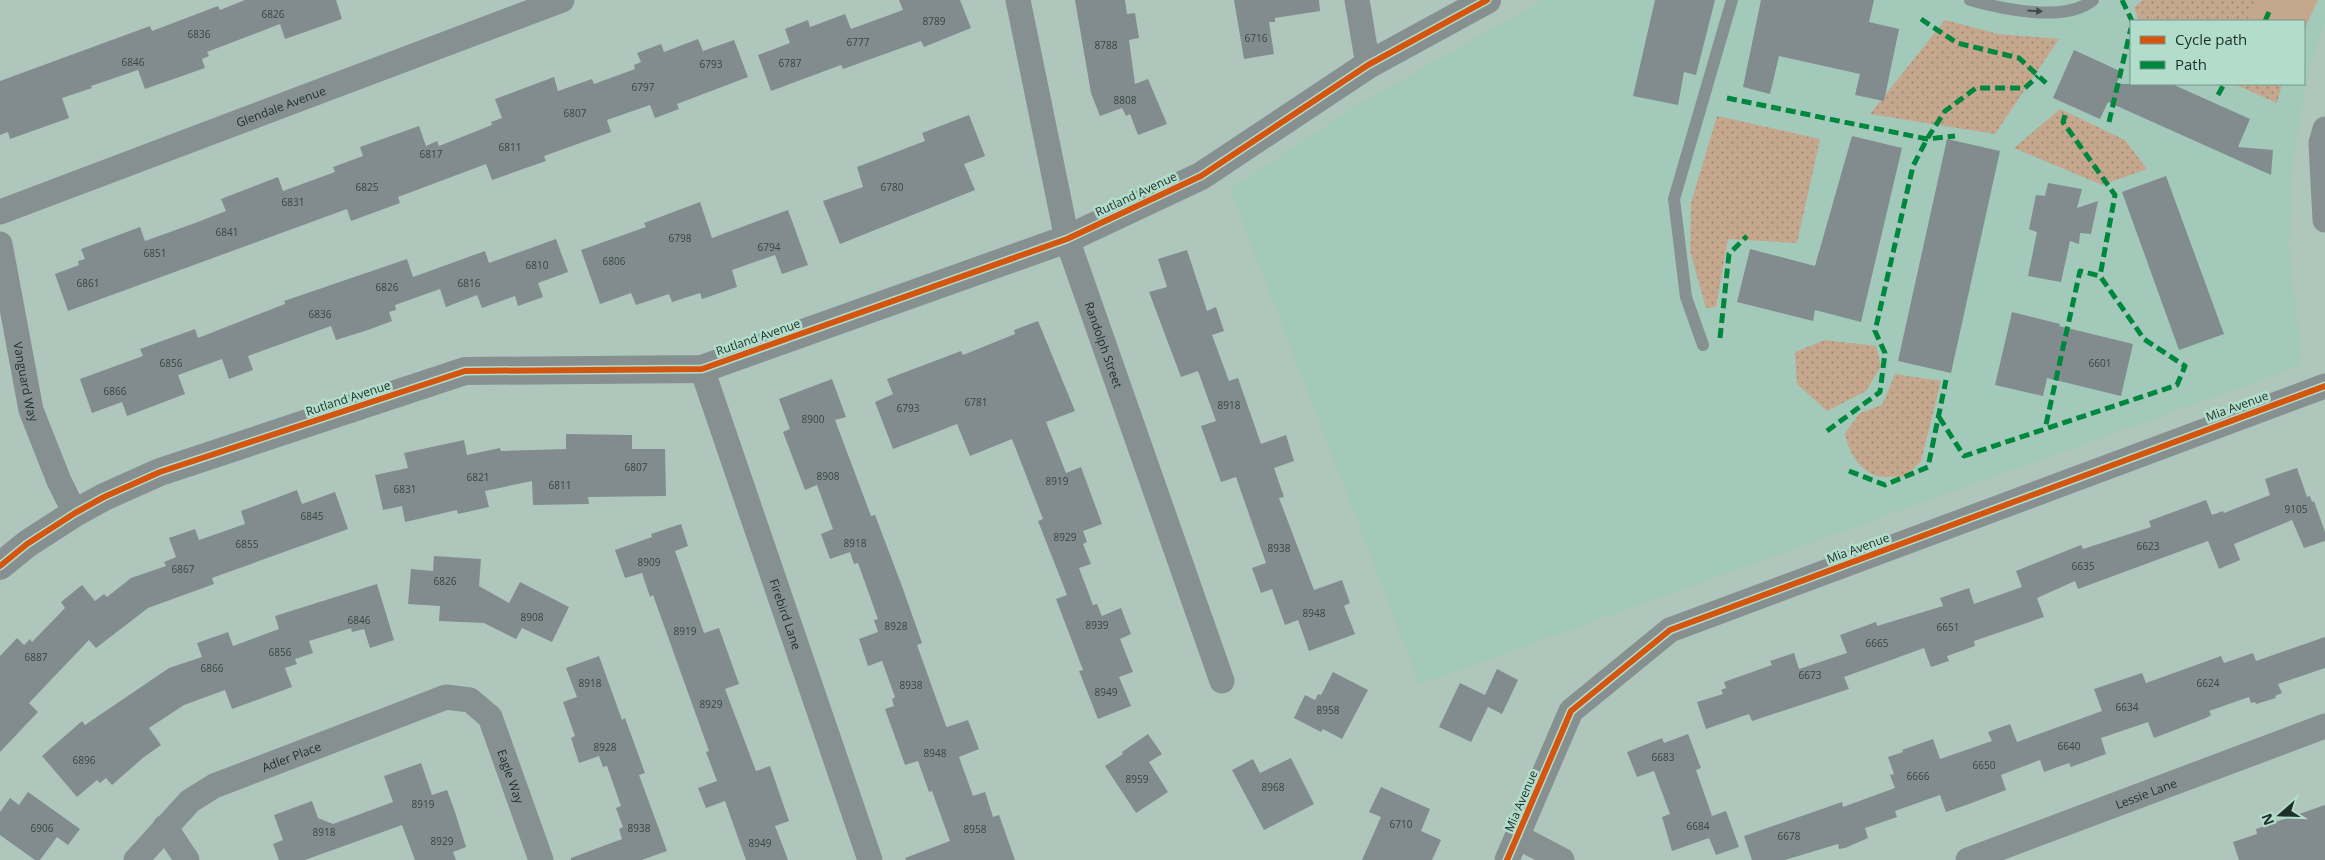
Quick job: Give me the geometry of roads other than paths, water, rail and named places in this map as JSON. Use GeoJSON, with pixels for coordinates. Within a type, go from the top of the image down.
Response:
{"type":"FeatureCollection","features":[{"type":"Feature","properties":{"kind":"street","name":"Glendale Avenue"},"geometry":{"type":"LineString","coordinates":[[0,212],[562,0]]}},
{"type":"Feature","properties":{"kind":"street","name":"Randolph Street"},"geometry":{"type":"LineString","coordinates":[[1018,0],[1067,239],[1222,681]]}},
{"type":"Feature","properties":{"kind":"street"},"geometry":{"type":"LineString","coordinates":[[1356,0],[1368,65]]}},
{"type":"Feature","properties":{"kind":"street","name":"Rutland Avenue"},"geometry":{"type":"LineString","coordinates":[[0,566],[27,544],[75,513],[160,472],[465,370],[702,368],[1067,239],[1201,176],[1368,65],[1487,0]]}},
{"type":"Feature","properties":{"kind":"street"},"geometry":{"type":"LineString","coordinates":[[2325,129],[2321,143],[2325,220]]}},
{"type":"Feature","properties":{"kind":"street","name":"Vanguard Way"},"geometry":{"type":"LineString","coordinates":[[0,244],[31,410],[59,481],[75,513]]}},
{"type":"Feature","properties":{"kind":"street","name":"Firebird Lane"},"geometry":{"type":"LineString","coordinates":[[702,368],[870,860]]}},
{"type":"Feature","properties":{"kind":"street","name":"Mia Avenue"},"geometry":{"type":"LineString","coordinates":[[1507,860],[1571,711],[1670,630],[2325,386]]}},
{"type":"Feature","properties":{"kind":"street","name":"Adler Place"},"geometry":{"type":"LineString","coordinates":[[136,860],[190,801],[214,786],[446,697],[470,700]]}},
{"type":"Feature","properties":{"kind":"street","name":"Eagle Way"},"geometry":{"type":"LineString","coordinates":[[470,700],[490,717],[541,860]]}},
{"type":"Feature","properties":{"kind":"street","name":"Lessie Lane"},"geometry":{"type":"LineString","coordinates":[[1968,860],[2325,726]]}},
{"type":"Feature","properties":{"kind":"street"},"geometry":{"type":"LineString","coordinates":[[165,827],[187,860]]}},
{"type":"Feature","properties":{"kind":"street"},"geometry":{"type":"LineString","coordinates":[[1518,837],[1562,860]]}},
{"type":"Feature","properties":{"kind":"lane"},"geometry":{"type":"LineString","coordinates":[[1704,344],[1686,297],[1674,199],[1732,0]]}},
{"type":"Feature","properties":{"kind":"lane"},"geometry":{"type":"LineString","coordinates":[[1970,0],[1996,7],[2037,12],[2067,11],[2093,0]]}}]}
